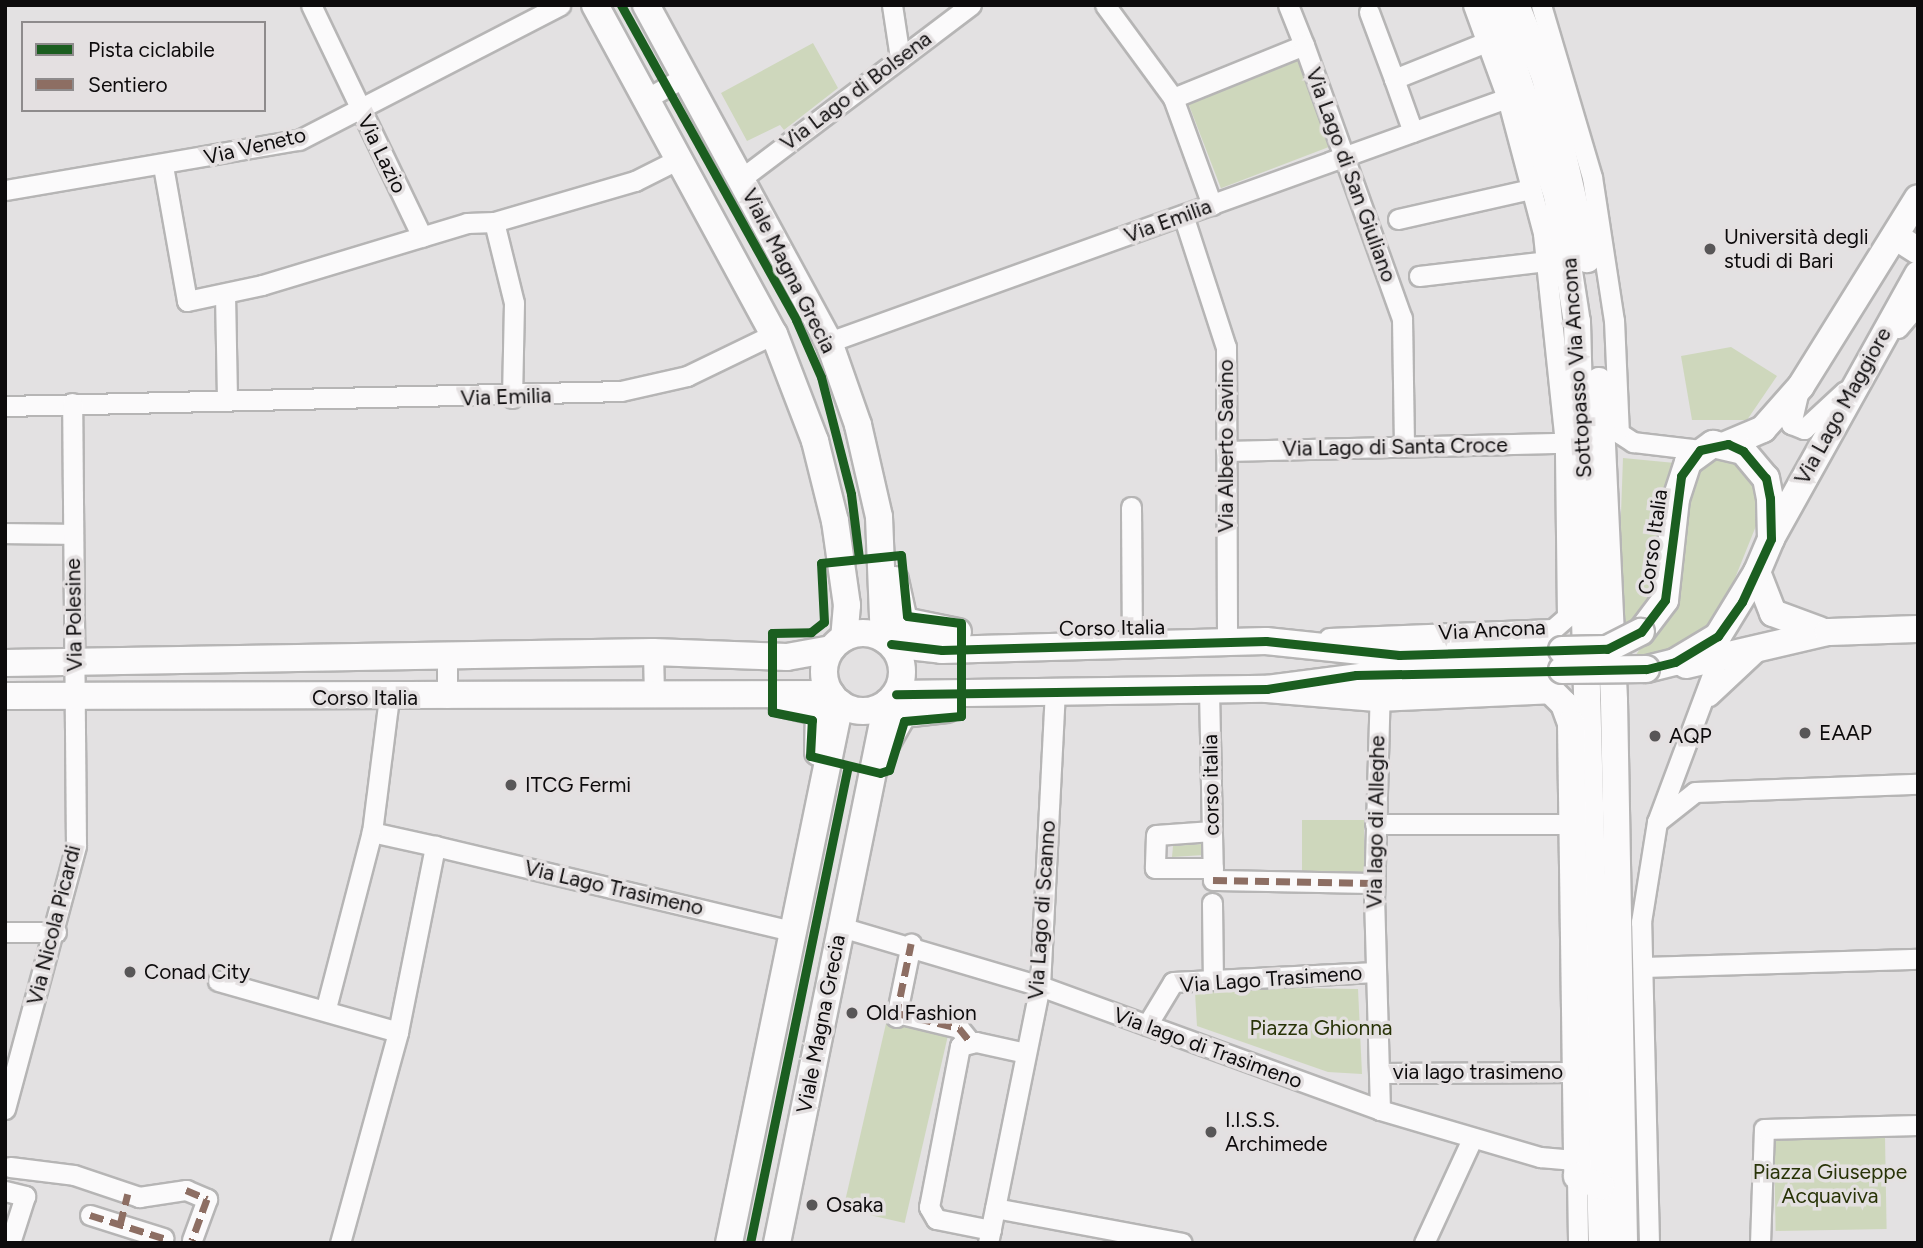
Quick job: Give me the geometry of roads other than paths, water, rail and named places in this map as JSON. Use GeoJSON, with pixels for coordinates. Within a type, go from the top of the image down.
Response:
{"type":"FeatureCollection","features":[{"type":"Feature","properties":{"kind":"street","name":"Via Lazio"},"geometry":{"type":"LineString","coordinates":[[310,5],[422,237]]}},
{"type":"Feature","properties":{"kind":"street","name":"Via Veneto"},"geometry":{"type":"LineString","coordinates":[[5,190],[163,166],[299,140],[560,5]]}},
{"type":"Feature","properties":{"kind":"street","name":"Viale Magna Grecia"},"geometry":{"type":"LineString","coordinates":[[594,5],[774,334],[815,441],[835,521],[826,542],[835,638]]}},
{"type":"Feature","properties":{"kind":"street","name":"Viale Magna Grecia"},"geometry":{"type":"LineString","coordinates":[[646,5],[829,342],[858,425],[879,517],[888,641]]}},
{"type":"Feature","properties":{"kind":"street","name":"Via Lago di Bolsena"},"geometry":{"type":"LineString","coordinates":[[742,178],[971,5]]}},
{"type":"Feature","properties":{"kind":"street"},"geometry":{"type":"LineString","coordinates":[[1105,5],[1172,98],[1212,205]]}},
{"type":"Feature","properties":{"kind":"street"},"geometry":{"type":"LineString","coordinates":[[1288,5],[1304,45]]}},
{"type":"Feature","properties":{"kind":"street","name":"Via Ancona"},"geometry":{"type":"LineString","coordinates":[[1266,642],[1553,629],[1567,617],[1571,598],[1564,443],[1546,261],[1531,189],[1487,20],[1473,5]]}},
{"type":"Feature","properties":{"kind":"street","name":"Sottopasso Via Ancona"},"geometry":{"type":"LineString","coordinates":[[1516,5],[1545,77],[1567,193],[1603,700]]}},
{"type":"Feature","properties":{"kind":"street"},"geometry":{"type":"LineString","coordinates":[[894,6],[900,58]]}},
{"type":"Feature","properties":{"kind":"street"},"geometry":{"type":"LineString","coordinates":[[1543,9],[1585,153],[1614,320],[1619,433],[1633,442],[1700,450],[1728,444]]}},
{"type":"Feature","properties":{"kind":"street"},"geometry":{"type":"LineString","coordinates":[[1369,12],[1413,132]]}},
{"type":"Feature","properties":{"kind":"street"},"geometry":{"type":"LineString","coordinates":[[1394,79],[1487,20]]}},
{"type":"Feature","properties":{"kind":"street","name":"Sottopasso Via Ancona"},"geometry":{"type":"LineString","coordinates":[[1487,20],[1567,193]]}},
{"type":"Feature","properties":{"kind":"street","name":"Via Lago di San Giuliano"},"geometry":{"type":"LineString","coordinates":[[1172,98],[1304,45],[1402,318],[1404,447]]}},
{"type":"Feature","properties":{"kind":"street"},"geometry":{"type":"LineString","coordinates":[[646,99],[685,76]]}},
{"type":"Feature","properties":{"kind":"street","name":"Via Emilia"},"geometry":{"type":"LineString","coordinates":[[829,342],[1507,98]]}},
{"type":"Feature","properties":{"kind":"street"},"geometry":{"type":"LineString","coordinates":[[1523,160],[1567,193],[1585,153]]}},
{"type":"Feature","properties":{"kind":"street"},"geometry":{"type":"LineString","coordinates":[[163,166],[187,301],[225,294],[422,237],[494,222],[635,181],[679,159]]}},
{"type":"Feature","properties":{"kind":"street"},"geometry":{"type":"LineString","coordinates":[[1398,219],[1531,189]]}},
{"type":"Feature","properties":{"kind":"street","name":"Via Lago Maggiore"},"geometry":{"type":"LineString","coordinates":[[1728,444],[1763,429],[1801,386],[1918,198]]}},
{"type":"Feature","properties":{"kind":"street","name":"Via Alberto Savino"},"geometry":{"type":"LineString","coordinates":[[1183,215],[1226,347],[1227,642]]}},
{"type":"Feature","properties":{"kind":"street"},"geometry":{"type":"LineString","coordinates":[[494,222],[514,303],[512,398]]}},
{"type":"Feature","properties":{"kind":"street"},"geometry":{"type":"LineString","coordinates":[[1895,236],[1918,251]]}},
{"type":"Feature","properties":{"kind":"street"},"geometry":{"type":"LineString","coordinates":[[1419,276],[1546,261]]}},
{"type":"Feature","properties":{"kind":"street","name":"Via Lago Maggiore"},"geometry":{"type":"LineString","coordinates":[[1770,539],[1854,382],[1918,275]]}},
{"type":"Feature","properties":{"kind":"street"},"geometry":{"type":"LineString","coordinates":[[225,294],[227,401]]}},
{"type":"Feature","properties":{"kind":"street"},"geometry":{"type":"LineString","coordinates":[[1801,386],[1790,416],[1796,429],[1804,429],[1854,382],[1918,304]]}},
{"type":"Feature","properties":{"kind":"street","name":"Via Emilia"},"geometry":{"type":"LineString","coordinates":[[6,406],[512,398],[621,391],[687,376],[774,334]]}},
{"type":"Feature","properties":{"kind":"street"},"geometry":{"type":"LineString","coordinates":[[5,392],[6,406]]}},
{"type":"Feature","properties":{"kind":"street","name":"Via Polesine"},"geometry":{"type":"LineString","coordinates":[[72,403],[75,696]]}},
{"type":"Feature","properties":{"kind":"street","name":"Via Lago di Santa Croce"},"geometry":{"type":"LineString","coordinates":[[1226,450],[1564,443]]}},
{"type":"Feature","properties":{"kind":"street","name":"Corso Italia"},"geometry":{"type":"LineString","coordinates":[[888,641],[997,648],[1266,642],[1399,656],[1562,660],[1646,668],[1697,652],[1742,602],[1770,539],[1766,478],[1728,444]]}},
{"type":"Feature","properties":{"kind":"street","name":"Corso Italia"},"geometry":{"type":"LineString","coordinates":[[1380,686],[1562,660],[1607,649],[1641,632],[1665,600],[1681,475],[1700,450]]}},
{"type":"Feature","properties":{"kind":"street","name":"Corso Italia"},"geometry":{"type":"LineString","coordinates":[[1131,507],[1132,645]]}},
{"type":"Feature","properties":{"kind":"street","name":"Viale Magna Grecia"},"geometry":{"type":"LineString","coordinates":[[879,517],[891,530],[904,621],[930,631],[985,634],[997,648]]}},
{"type":"Feature","properties":{"kind":"street","name":"Via Polesine"},"geometry":{"type":"LineString","coordinates":[[5,533],[73,534]]}},
{"type":"Feature","properties":{"kind":"street"},"geometry":{"type":"LineString","coordinates":[[1757,572],[1773,613],[1828,632]]}},
{"type":"Feature","properties":{"kind":"street"},"geometry":{"type":"LineString","coordinates":[[1578,1243],[1605,1177],[1644,967],[1641,922],[1657,822],[1717,659],[1742,602]]}},
{"type":"Feature","properties":{"kind":"street"},"geometry":{"type":"LineString","coordinates":[[1646,668],[1717,659],[1828,632],[1918,629]]}},
{"type":"Feature","properties":{"kind":"street"},"geometry":{"type":"LineString","coordinates":[[729,1243],[817,808],[833,762],[830,703],[824,672],[835,638],[872,633],[888,641],[902,668],[895,703]]}},
{"type":"Feature","properties":{"kind":"street","name":"Corso Italia"},"geometry":{"type":"LineString","coordinates":[[5,663],[653,652],[799,657],[835,638]]}},
{"type":"Feature","properties":{"kind":"street"},"geometry":{"type":"LineString","coordinates":[[1698,711],[1724,676],[1762,648]]}},
{"type":"Feature","properties":{"kind":"street"},"geometry":{"type":"LineString","coordinates":[[653,652],[654,695]]}},
{"type":"Feature","properties":{"kind":"street"},"geometry":{"type":"LineString","coordinates":[[447,657],[447,698]]}},
{"type":"Feature","properties":{"kind":"street"},"geometry":{"type":"LineString","coordinates":[[830,703],[855,710],[1000,692],[1380,686],[1550,690],[1572,723],[1577,1067],[1624,1243]]}},
{"type":"Feature","properties":{"kind":"street","name":"Via lago di Alleghe"},"geometry":{"type":"LineString","coordinates":[[1379,1073],[1374,883],[1380,686]]}},
{"type":"Feature","properties":{"kind":"street","name":"corso italia"},"geometry":{"type":"LineString","coordinates":[[1209,690],[1213,874]]}},
{"type":"Feature","properties":{"kind":"street","name":"Via Lago di Scanno"},"geometry":{"type":"LineString","coordinates":[[990,1236],[1040,986],[1055,692]]}},
{"type":"Feature","properties":{"kind":"street","name":"Corso Italia"},"geometry":{"type":"LineString","coordinates":[[5,696],[447,698],[725,694],[830,703]]}},
{"type":"Feature","properties":{"kind":"street","name":"Via Nicola Picardi"},"geometry":{"type":"LineString","coordinates":[[5,1109],[56,932],[76,845],[75,696]]}},
{"type":"Feature","properties":{"kind":"street"},"geometry":{"type":"LineString","coordinates":[[326,1008],[372,832],[389,698]]}},
{"type":"Feature","properties":{"kind":"street"},"geometry":{"type":"LineString","coordinates":[[1603,700],[1598,1033],[1605,1177],[1649,1243]]}},
{"type":"Feature","properties":{"kind":"street"},"geometry":{"type":"LineString","coordinates":[[1602,1243],[1605,1177],[1603,700]]}},
{"type":"Feature","properties":{"kind":"street","name":"Viale Magna Grecia"},"geometry":{"type":"LineString","coordinates":[[778,1243],[864,806],[879,778],[895,703]]}},
{"type":"Feature","properties":{"kind":"street"},"geometry":{"type":"LineString","coordinates":[[1657,822],[1695,792],[1918,784]]}},
{"type":"Feature","properties":{"kind":"street"},"geometry":{"type":"LineString","coordinates":[[1375,824],[1573,824]]}},
{"type":"Feature","properties":{"kind":"street"},"geometry":{"type":"LineString","coordinates":[[1212,831],[1156,835],[1155,868],[1374,883]]}},
{"type":"Feature","properties":{"kind":"street","name":"Via Lago Trasimeno"},"geometry":{"type":"LineString","coordinates":[[372,832],[792,931]]}},
{"type":"Feature","properties":{"kind":"street"},"geometry":{"type":"LineString","coordinates":[[340,1243],[398,1032],[435,846]]}},
{"type":"Feature","properties":{"kind":"street"},"geometry":{"type":"LineString","coordinates":[[1212,903],[1213,980]]}},
{"type":"Feature","properties":{"kind":"street","name":"Via lago di Trasimeno"},"geometry":{"type":"LineString","coordinates":[[841,927],[911,944],[1040,986],[1380,1110],[1605,1177]]}},
{"type":"Feature","properties":{"kind":"street"},"geometry":{"type":"LineString","coordinates":[[5,932],[56,932]]}},
{"type":"Feature","properties":{"kind":"street"},"geometry":{"type":"LineString","coordinates":[[911,944],[897,1015],[959,1028],[971,1043]]}},
{"type":"Feature","properties":{"kind":"street"},"geometry":{"type":"LineString","coordinates":[[1644,967],[1918,959]]}},
{"type":"Feature","properties":{"kind":"street","name":"Via Lago Trasimeno"},"geometry":{"type":"LineString","coordinates":[[1147,1025],[1173,982],[1376,972]]}},
{"type":"Feature","properties":{"kind":"street"},"geometry":{"type":"LineString","coordinates":[[218,981],[326,1008],[398,1032]]}},
{"type":"Feature","properties":{"kind":"street"},"geometry":{"type":"LineString","coordinates":[[1577,1067],[1598,1033]]}},
{"type":"Feature","properties":{"kind":"street"},"geometry":{"type":"LineString","coordinates":[[990,1236],[936,1219],[929,1207],[960,1046],[971,1043],[1026,1053]]}},
{"type":"Feature","properties":{"kind":"street","name":"via lago trasimeno"},"geometry":{"type":"LineString","coordinates":[[1379,1073],[1577,1067]]}},
{"type":"Feature","properties":{"kind":"street"},"geometry":{"type":"LineString","coordinates":[[1379,1073],[1380,1110]]}},
{"type":"Feature","properties":{"kind":"street"},"geometry":{"type":"LineString","coordinates":[[1760,1243],[1764,1129],[1918,1125]]}},
{"type":"Feature","properties":{"kind":"street"},"geometry":{"type":"LineString","coordinates":[[1423,1243],[1472,1139]]}},
{"type":"Feature","properties":{"kind":"street"},"geometry":{"type":"LineString","coordinates":[[7,1170],[74,1175],[128,1194],[186,1190],[207,1199],[192,1240]]}},
{"type":"Feature","properties":{"kind":"street"},"geometry":{"type":"LineString","coordinates":[[5,1191],[25,1196],[10,1243]]}},
{"type":"Feature","properties":{"kind":"street"},"geometry":{"type":"LineString","coordinates":[[120,1225],[128,1194]]}},
{"type":"Feature","properties":{"kind":"street"},"geometry":{"type":"LineString","coordinates":[[995,1208],[1182,1243]]}},
{"type":"Feature","properties":{"kind":"street"},"geometry":{"type":"LineString","coordinates":[[90,1215],[163,1238]]}},
{"type":"Feature","properties":{"kind":"place","name":"Università degli studi di Bari"},"geometry":{"type":"Point","coordinates":[1710,249]}},
{"type":"Feature","properties":{"kind":"place","name":"EAAP"},"geometry":{"type":"Point","coordinates":[1805,733]}},
{"type":"Feature","properties":{"kind":"place","name":"AQP"},"geometry":{"type":"Point","coordinates":[1655,736]}},
{"type":"Feature","properties":{"kind":"place","name":"ITCG Fermi"},"geometry":{"type":"Point","coordinates":[511,785]}},
{"type":"Feature","properties":{"kind":"place","name":"Conad City"},"geometry":{"type":"Point","coordinates":[130,972]}},
{"type":"Feature","properties":{"kind":"place","name":"Old Fashion"},"geometry":{"type":"Point","coordinates":[852,1013]}},
{"type":"Feature","properties":{"kind":"place","name":"I.I.S.S. Archimede"},"geometry":{"type":"Point","coordinates":[1211,1132]}},
{"type":"Feature","properties":{"kind":"place","name":"Osaka"},"geometry":{"type":"Point","coordinates":[812,1205]}},
{"type":"Feature","properties":{"kind":"park label","name":"Piazza Ghionna"},"geometry":{"type":"Point","coordinates":[1321,1028]}},
{"type":"Feature","properties":{"kind":"park label","name":"Piazza Giuseppe Acquaviva"},"geometry":{"type":"Point","coordinates":[1830,1184]}}]}
